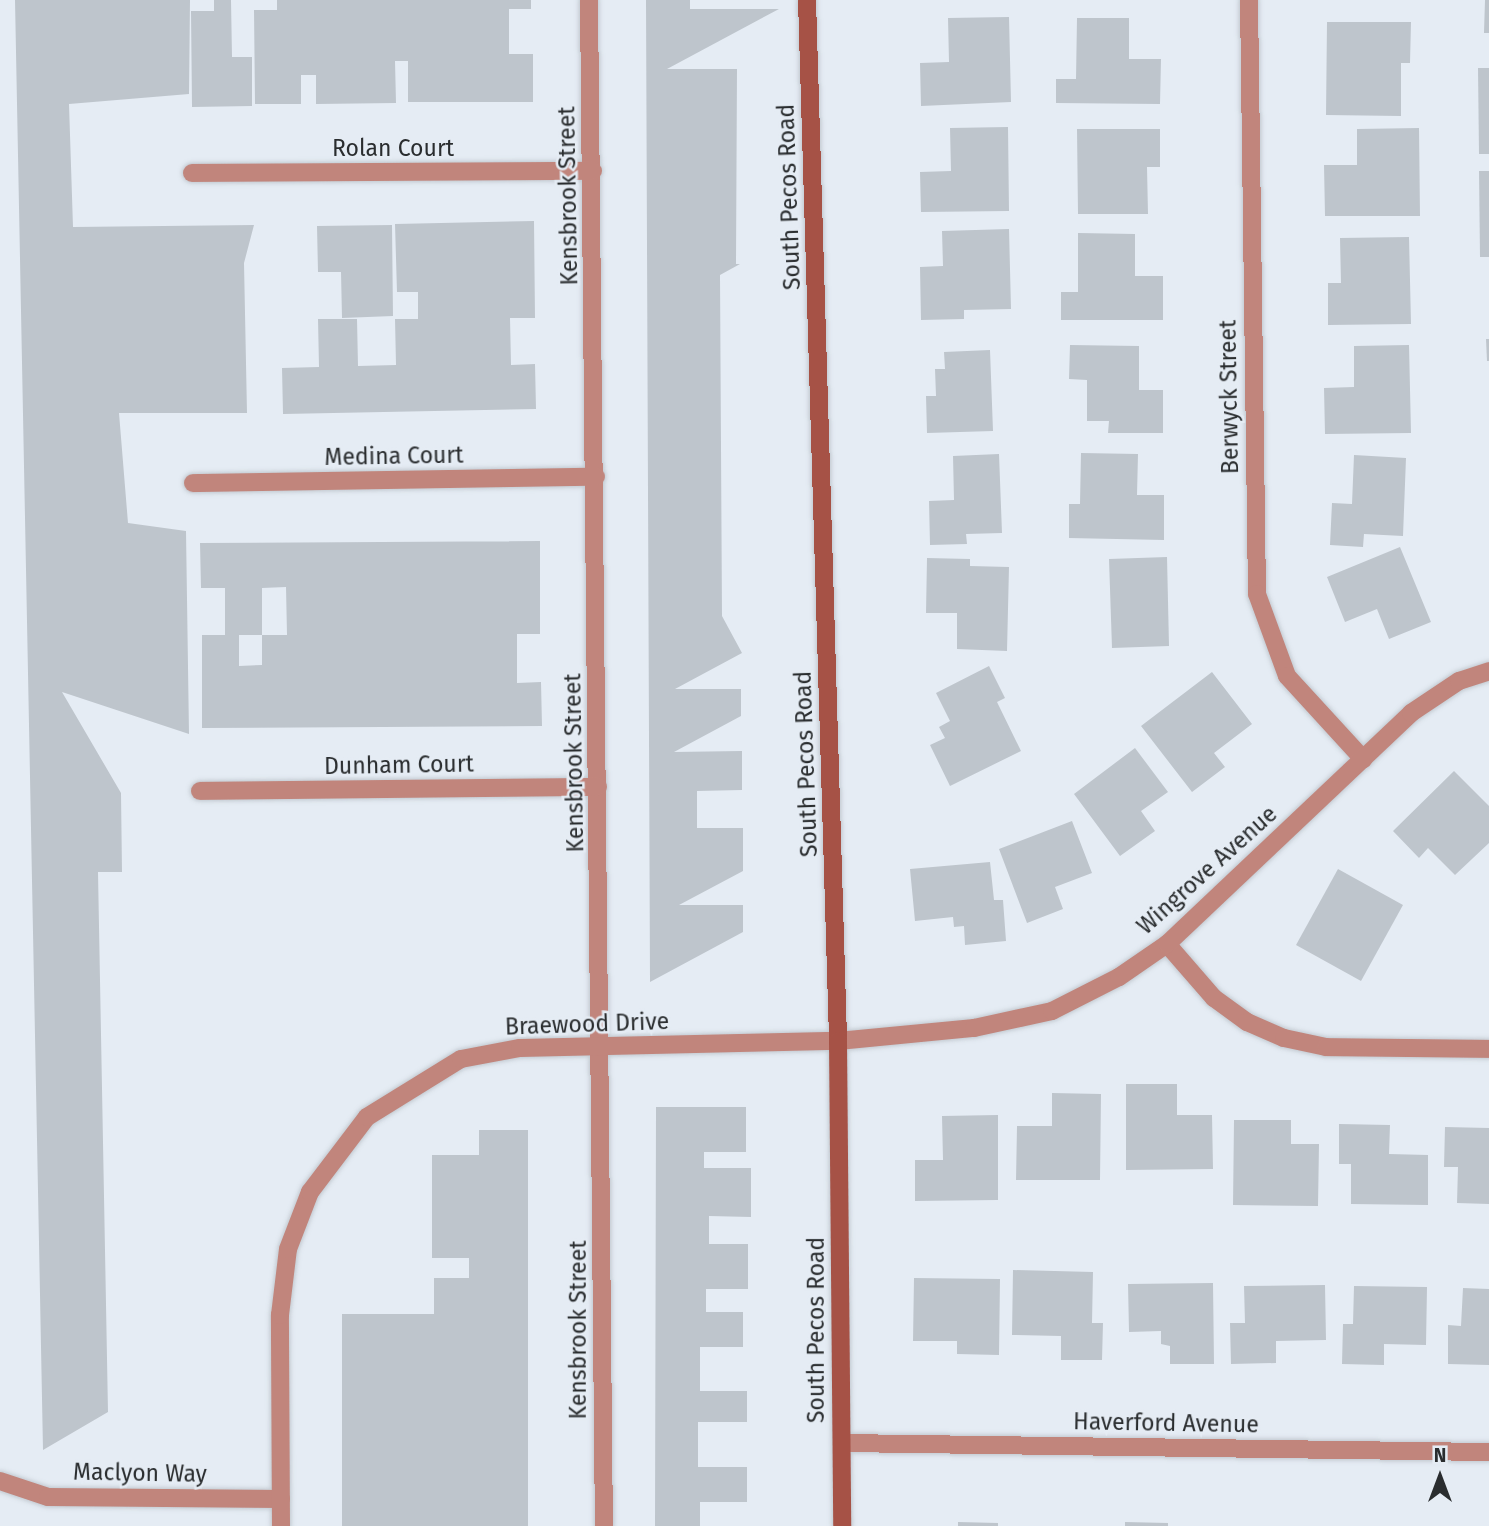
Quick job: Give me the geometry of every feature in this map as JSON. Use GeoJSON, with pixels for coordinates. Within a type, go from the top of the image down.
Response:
{"type":"FeatureCollection","features":[{"type":"Feature","properties":{"kind":"street","name":"Kensbrook Street"},"geometry":{"type":"LineString","coordinates":[[589,0],[593,171],[604,1526]]}},
{"type":"Feature","properties":{"kind":"street","name":"South Pecos Road"},"geometry":{"type":"LineString","coordinates":[[807,0],[838,1041],[842,1526]]}},
{"type":"Feature","properties":{"kind":"street","name":"Berwyck Street"},"geometry":{"type":"LineString","coordinates":[[1249,0],[1257,594],[1287,677],[1363,759]]}},
{"type":"Feature","properties":{"kind":"street","name":"Rolan Court"},"geometry":{"type":"LineString","coordinates":[[192,173],[593,171]]}},
{"type":"Feature","properties":{"kind":"street","name":"Medina Court"},"geometry":{"type":"LineString","coordinates":[[193,483],[596,477]]}},
{"type":"Feature","properties":{"kind":"street","name":"Wingrove Avenue"},"geometry":{"type":"LineString","coordinates":[[838,1041],[1029,1018],[1119,977],[1167,944],[1363,759],[1434,696],[1489,671]]}},
{"type":"Feature","properties":{"kind":"street","name":"Dunham Court"},"geometry":{"type":"LineString","coordinates":[[200,791],[598,787]]}},
{"type":"Feature","properties":{"kind":"street"},"geometry":{"type":"LineString","coordinates":[[1167,944],[1214,998],[1247,1022],[1284,1038],[1326,1046],[1489,1049]]}},
{"type":"Feature","properties":{"kind":"street","name":"Braewood Drive"},"geometry":{"type":"LineString","coordinates":[[281,1526],[280,1315],[288,1248],[310,1192],[367,1117],[461,1059],[520,1048],[838,1041]]}},
{"type":"Feature","properties":{"kind":"street","name":"Haverford Avenue"},"geometry":{"type":"LineString","coordinates":[[842,1443],[1489,1452]]}},
{"type":"Feature","properties":{"kind":"street","name":"Maclyon Way"},"geometry":{"type":"LineString","coordinates":[[0,1481],[48,1497],[281,1499]]}},
{"type":"Feature","properties":{"kind":"building"},"geometry":{"type":"Polygon","coordinates":[[[15,0],[190,0],[189,94],[69,104],[73,227],[254,225],[244,263],[247,413],[119,413],[128,523],[186,531],[189,734],[62,692],[121,793],[122,872],[98,872],[108,1412],[43,1450],[15,0]]]}},
{"type":"Feature","properties":{"kind":"building"},"geometry":{"type":"Polygon","coordinates":[[[214,0],[231,0],[232,57],[252,57],[252,106],[192,107],[191,11],[214,11],[214,0]]]}},
{"type":"Feature","properties":{"kind":"building"},"geometry":{"type":"Polygon","coordinates":[[[277,0],[531,0],[531,9],[509,9],[509,54],[533,54],[533,102],[408,102],[408,61],[395,61],[396,103],[316,104],[316,75],[301,75],[301,104],[255,104],[254,10],[277,10],[277,0]]]}},
{"type":"Feature","properties":{"kind":"building"},"geometry":{"type":"Polygon","coordinates":[[[646,0],[690,0],[690,9],[779,9],[667,69],[737,69],[736,264],[740,264],[720,275],[722,616],[742,653],[675,689],[741,689],[741,716],[674,752],[742,751],[742,790],[697,791],[697,828],[743,828],[743,871],[679,905],[743,905],[743,932],[650,982],[646,0]]]}},
{"type":"Feature","properties":{"kind":"building"},"geometry":{"type":"Polygon","coordinates":[[[1485,0],[1489,0],[1489,33],[1484,33],[1485,0]]]}},
{"type":"Feature","properties":{"kind":"building"},"geometry":{"type":"Polygon","coordinates":[[[1009,17],[1011,102],[921,106],[920,63],[949,62],[948,18],[1009,17]]]}},
{"type":"Feature","properties":{"kind":"building"},"geometry":{"type":"Polygon","coordinates":[[[1077,18],[1129,18],[1129,59],[1161,59],[1160,104],[1056,103],[1056,79],[1076,79],[1077,18]]]}},
{"type":"Feature","properties":{"kind":"building"},"geometry":{"type":"Polygon","coordinates":[[[1327,22],[1411,22],[1410,63],[1401,63],[1401,116],[1326,115],[1327,22]]]}},
{"type":"Feature","properties":{"kind":"building"},"geometry":{"type":"Polygon","coordinates":[[[1478,68],[1489,68],[1489,154],[1479,154],[1478,68]]]}},
{"type":"Feature","properties":{"kind":"building"},"geometry":{"type":"Polygon","coordinates":[[[1008,127],[1009,211],[921,212],[920,172],[951,171],[950,128],[1008,127]]]}},
{"type":"Feature","properties":{"kind":"building"},"geometry":{"type":"Polygon","coordinates":[[[1419,128],[1420,216],[1325,216],[1324,165],[1357,165],[1357,129],[1419,128]]]}},
{"type":"Feature","properties":{"kind":"building"},"geometry":{"type":"Polygon","coordinates":[[[1077,129],[1160,129],[1160,167],[1147,167],[1148,214],[1078,214],[1077,129]]]}},
{"type":"Feature","properties":{"kind":"building"},"geometry":{"type":"Polygon","coordinates":[[[1479,171],[1489,171],[1489,257],[1480,257],[1479,171]]]}},
{"type":"Feature","properties":{"kind":"building"},"geometry":{"type":"Polygon","coordinates":[[[534,221],[535,318],[510,318],[511,365],[535,364],[536,409],[283,414],[282,368],[319,367],[318,319],[357,319],[358,366],[396,365],[395,319],[418,319],[418,292],[397,292],[395,224],[534,221]]]}},
{"type":"Feature","properties":{"kind":"building"},"geometry":{"type":"Polygon","coordinates":[[[392,225],[393,316],[342,318],[341,272],[318,272],[317,226],[392,225]]]}},
{"type":"Feature","properties":{"kind":"building"},"geometry":{"type":"Polygon","coordinates":[[[1009,229],[1011,309],[964,310],[964,319],[921,320],[920,267],[943,266],[942,231],[1009,229]]]}},
{"type":"Feature","properties":{"kind":"building"},"geometry":{"type":"Polygon","coordinates":[[[1078,233],[1135,234],[1135,276],[1163,276],[1163,320],[1061,320],[1061,292],[1078,292],[1078,233]]]}},
{"type":"Feature","properties":{"kind":"building"},"geometry":{"type":"Polygon","coordinates":[[[1409,237],[1411,324],[1328,325],[1328,283],[1341,283],[1340,238],[1409,237]]]}},
{"type":"Feature","properties":{"kind":"building"},"geometry":{"type":"Polygon","coordinates":[[[1486,339],[1489,339],[1489,361],[1487,361],[1486,339]]]}},
{"type":"Feature","properties":{"kind":"building"},"geometry":{"type":"Polygon","coordinates":[[[1070,345],[1139,346],[1139,390],[1163,390],[1163,433],[1108,433],[1109,421],[1087,421],[1087,380],[1069,379],[1070,345]]]}},
{"type":"Feature","properties":{"kind":"building"},"geometry":{"type":"Polygon","coordinates":[[[1409,345],[1411,433],[1325,434],[1324,388],[1354,387],[1354,346],[1409,345]]]}},
{"type":"Feature","properties":{"kind":"building"},"geometry":{"type":"Polygon","coordinates":[[[990,350],[993,431],[927,433],[926,396],[936,396],[935,369],[945,369],[944,352],[990,350]]]}},
{"type":"Feature","properties":{"kind":"building"},"geometry":{"type":"Polygon","coordinates":[[[1081,453],[1138,454],[1137,495],[1164,495],[1164,540],[1069,538],[1069,504],[1080,504],[1081,453]]]}},
{"type":"Feature","properties":{"kind":"building"},"geometry":{"type":"Polygon","coordinates":[[[999,454],[1002,533],[966,534],[967,544],[930,545],[929,501],[954,500],[953,456],[999,454]]]}},
{"type":"Feature","properties":{"kind":"building"},"geometry":{"type":"Polygon","coordinates":[[[1354,455],[1406,458],[1403,536],[1364,534],[1363,547],[1330,545],[1332,503],[1352,504],[1354,455]]]}},
{"type":"Feature","properties":{"kind":"building"},"geometry":{"type":"Polygon","coordinates":[[[540,541],[540,634],[517,634],[517,683],[541,682],[542,726],[202,728],[202,635],[225,635],[225,588],[201,588],[200,543],[540,541]],[[286,587],[262,588],[262,635],[287,635],[286,587]],[[239,635],[239,666],[262,665],[262,635],[239,635]]]}},
{"type":"Feature","properties":{"kind":"building"},"geometry":{"type":"Polygon","coordinates":[[[1400,547],[1431,622],[1389,639],[1377,609],[1345,622],[1327,577],[1400,547]]]}},
{"type":"Feature","properties":{"kind":"building"},"geometry":{"type":"Polygon","coordinates":[[[1167,557],[1169,646],[1112,648],[1109,559],[1167,557]]]}},
{"type":"Feature","properties":{"kind":"building"},"geometry":{"type":"Polygon","coordinates":[[[927,558],[970,559],[970,566],[1009,567],[1007,651],[957,649],[957,613],[926,613],[927,558]]]}},
{"type":"Feature","properties":{"kind":"building"},"geometry":{"type":"Polygon","coordinates":[[[989,666],[1005,698],[997,702],[1021,751],[950,786],[930,745],[945,738],[939,727],[950,721],[936,693],[989,666]]]}},
{"type":"Feature","properties":{"kind":"building"},"geometry":{"type":"Polygon","coordinates":[[[1212,672],[1252,724],[1214,753],[1225,767],[1192,792],[1141,726],[1212,672]]]}},
{"type":"Feature","properties":{"kind":"building"},"geometry":{"type":"Polygon","coordinates":[[[1135,748],[1168,792],[1141,811],[1155,831],[1120,856],[1074,794],[1135,748]]]}},
{"type":"Feature","properties":{"kind":"building"},"geometry":{"type":"Polygon","coordinates":[[[1454,771],[1489,806],[1489,843],[1455,875],[1428,848],[1419,858],[1393,831],[1454,771]]]}},
{"type":"Feature","properties":{"kind":"building"},"geometry":{"type":"Polygon","coordinates":[[[1072,821],[1092,873],[1055,887],[1063,909],[1027,923],[999,849],[1072,821]]]}},
{"type":"Feature","properties":{"kind":"building"},"geometry":{"type":"Polygon","coordinates":[[[990,862],[994,900],[1003,900],[1006,941],[965,945],[964,926],[954,927],[953,917],[915,921],[910,869],[990,862]]]}},
{"type":"Feature","properties":{"kind":"building"},"geometry":{"type":"Polygon","coordinates":[[[1338,869],[1403,905],[1361,981],[1296,945],[1338,869]]]}},
{"type":"Feature","properties":{"kind":"building"},"geometry":{"type":"Polygon","coordinates":[[[1126,1084],[1177,1084],[1177,1115],[1212,1115],[1213,1169],[1126,1170],[1126,1084]]]}},
{"type":"Feature","properties":{"kind":"building"},"geometry":{"type":"Polygon","coordinates":[[[1052,1093],[1101,1094],[1100,1180],[1016,1180],[1017,1126],[1052,1126],[1052,1093]]]}},
{"type":"Feature","properties":{"kind":"building"},"geometry":{"type":"Polygon","coordinates":[[[656,1107],[746,1107],[746,1152],[704,1152],[704,1168],[751,1168],[751,1217],[709,1216],[709,1244],[748,1244],[748,1289],[706,1289],[706,1312],[743,1312],[743,1347],[700,1347],[700,1391],[747,1391],[747,1422],[698,1422],[698,1467],[747,1467],[747,1502],[700,1502],[700,1526],[655,1526],[656,1107]]]}},
{"type":"Feature","properties":{"kind":"building"},"geometry":{"type":"Polygon","coordinates":[[[998,1115],[998,1200],[915,1201],[915,1160],[943,1160],[942,1116],[998,1115]]]}},
{"type":"Feature","properties":{"kind":"building"},"geometry":{"type":"Polygon","coordinates":[[[1234,1120],[1291,1120],[1291,1144],[1319,1144],[1318,1206],[1233,1205],[1234,1120]]]}},
{"type":"Feature","properties":{"kind":"building"},"geometry":{"type":"Polygon","coordinates":[[[1339,1124],[1390,1125],[1389,1154],[1428,1155],[1428,1205],[1351,1204],[1351,1164],[1339,1164],[1339,1124]]]}},
{"type":"Feature","properties":{"kind":"building"},"geometry":{"type":"Polygon","coordinates":[[[1445,1127],[1489,1128],[1489,1204],[1457,1203],[1458,1167],[1444,1167],[1445,1127]]]}},
{"type":"Feature","properties":{"kind":"building"},"geometry":{"type":"Polygon","coordinates":[[[479,1130],[528,1130],[528,1526],[342,1526],[342,1314],[434,1314],[434,1278],[469,1278],[469,1258],[432,1258],[432,1155],[479,1155],[479,1130]]]}},
{"type":"Feature","properties":{"kind":"building"},"geometry":{"type":"Polygon","coordinates":[[[1013,1270],[1093,1272],[1092,1323],[1103,1323],[1102,1360],[1061,1360],[1061,1336],[1012,1335],[1013,1270]]]}},
{"type":"Feature","properties":{"kind":"building"},"geometry":{"type":"Polygon","coordinates":[[[914,1278],[1000,1279],[999,1355],[957,1354],[957,1341],[913,1341],[914,1278]]]}},
{"type":"Feature","properties":{"kind":"building"},"geometry":{"type":"Polygon","coordinates":[[[1213,1283],[1214,1364],[1170,1364],[1170,1346],[1161,1344],[1161,1331],[1129,1332],[1128,1284],[1213,1283]]]}},
{"type":"Feature","properties":{"kind":"building"},"geometry":{"type":"Polygon","coordinates":[[[1325,1285],[1326,1340],[1276,1341],[1276,1363],[1231,1364],[1230,1323],[1245,1323],[1244,1286],[1325,1285]]]}},
{"type":"Feature","properties":{"kind":"building"},"geometry":{"type":"Polygon","coordinates":[[[1354,1286],[1427,1287],[1426,1345],[1384,1344],[1384,1365],[1342,1364],[1343,1324],[1353,1324],[1354,1286]]]}},
{"type":"Feature","properties":{"kind":"building"},"geometry":{"type":"Polygon","coordinates":[[[1463,1288],[1489,1289],[1489,1365],[1448,1364],[1448,1325],[1461,1326],[1463,1288]]]}},
{"type":"Feature","properties":{"kind":"building"},"geometry":{"type":"Polygon","coordinates":[[[958,1522],[998,1523],[998,1526],[958,1526],[958,1522]]]}},
{"type":"Feature","properties":{"kind":"building"},"geometry":{"type":"Polygon","coordinates":[[[1125,1522],[1168,1523],[1168,1526],[1125,1526],[1125,1522]]]}}]}
